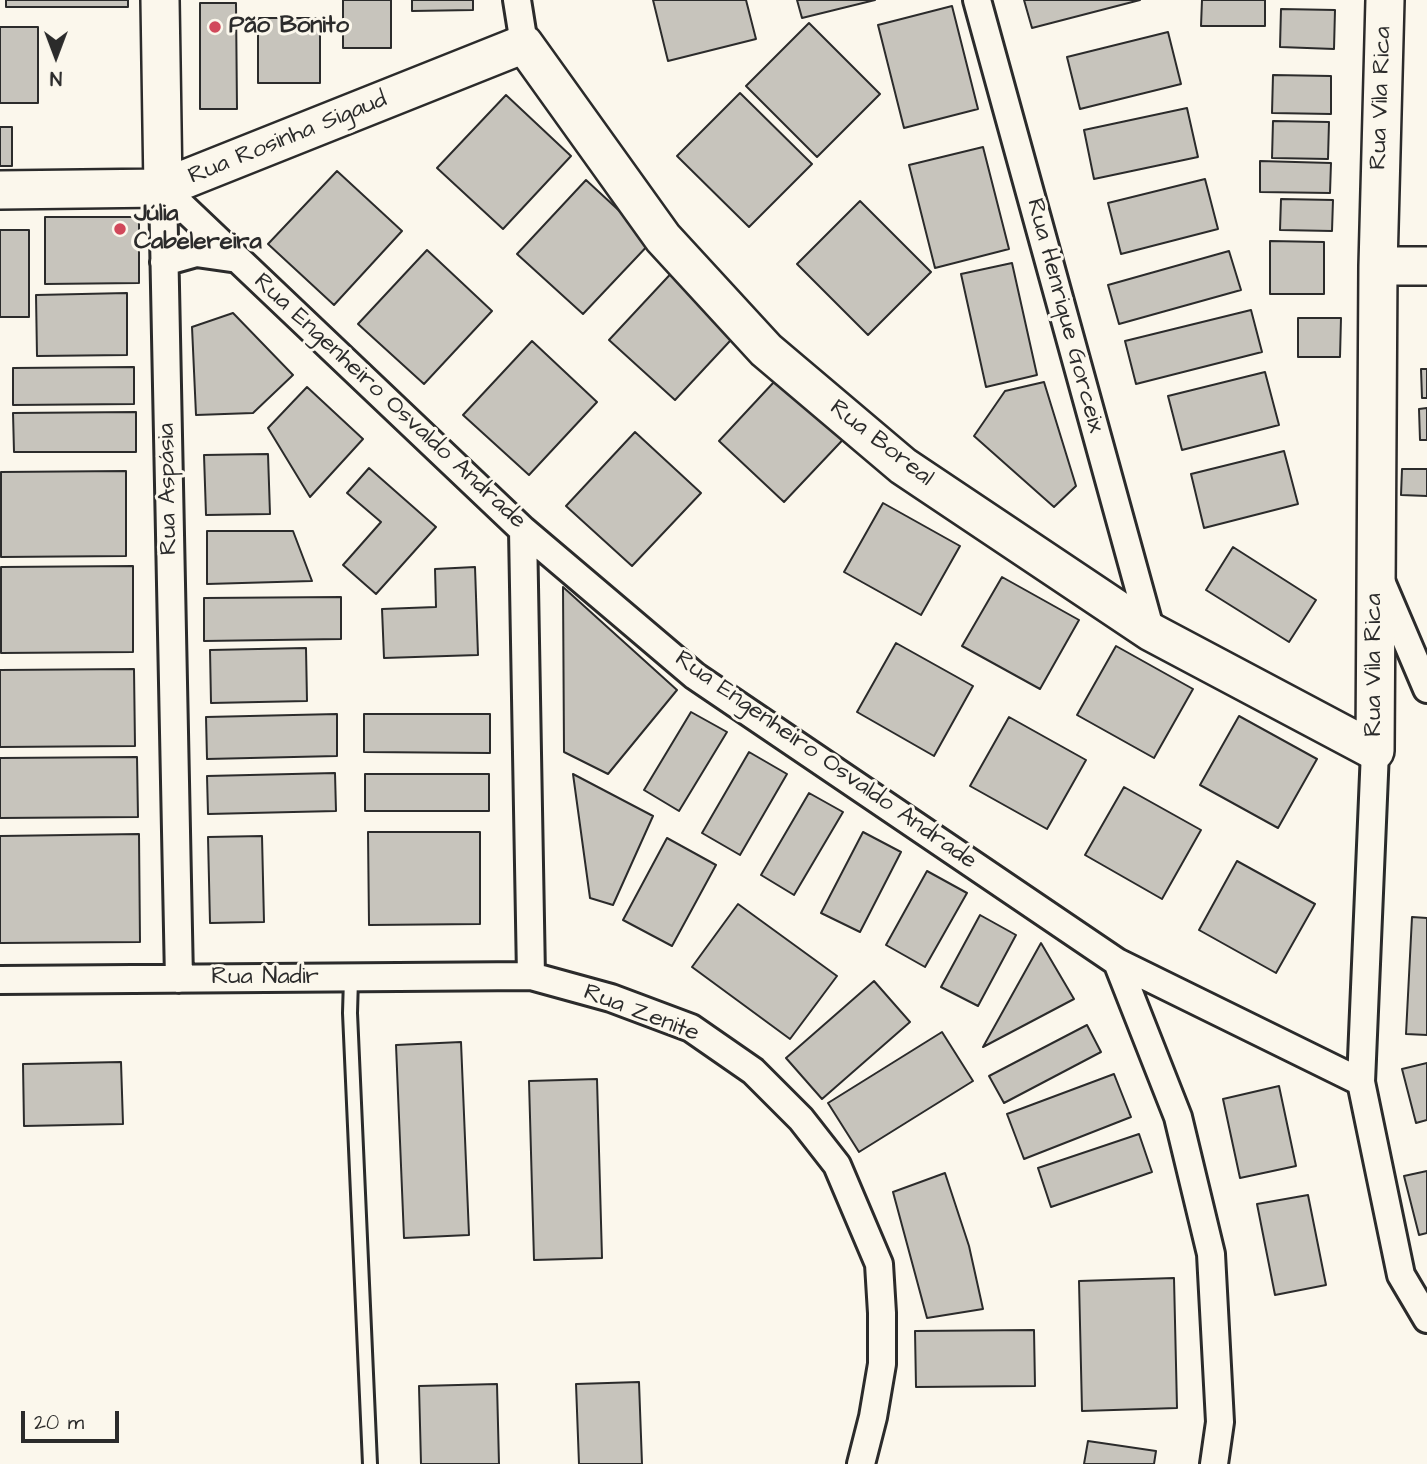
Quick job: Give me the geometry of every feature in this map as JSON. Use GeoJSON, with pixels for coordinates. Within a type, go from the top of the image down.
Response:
{"type":"FeatureCollection","features":[{"type":"Feature","properties":{"kind":"street","name":"Rua Aspásia"},"geometry":{"type":"LineString","coordinates":[[160,0],[179,979]]}},
{"type":"Feature","properties":{"kind":"street","name":"Rua Boreal"},"geometry":{"type":"LineString","coordinates":[[517,0],[524,44],[663,239],[766,350],[903,466],[1151,632],[1375,751]]}},
{"type":"Feature","properties":{"kind":"street","name":"Rua Henrique Gorceix"},"geometry":{"type":"LineString","coordinates":[[977,0],[1151,632]]}},
{"type":"Feature","properties":{"kind":"street","name":"Rua Vila Rica"},"geometry":{"type":"LineString","coordinates":[[1385,0],[1377,266],[1375,751],[1361,1082],[1401,1275],[1427,1319]]}},
{"type":"Feature","properties":{"kind":"street","name":"Rua Rosinha Sigaud"},"geometry":{"type":"LineString","coordinates":[[0,190],[163,188],[524,44]]}},
{"type":"Feature","properties":{"kind":"street","name":"Rua Engenheiro Osvaldo Andrade"},"geometry":{"type":"LineString","coordinates":[[163,188],[523,530],[695,676],[1117,962],[1361,1082]]}},
{"type":"Feature","properties":{"kind":"street"},"geometry":{"type":"LineString","coordinates":[[164,262],[195,253],[238,260]]}},
{"type":"Feature","properties":{"kind":"street"},"geometry":{"type":"LineString","coordinates":[[1377,266],[1427,265]]}},
{"type":"Feature","properties":{"kind":"street"},"geometry":{"type":"LineString","coordinates":[[523,530],[531,976]]}},
{"type":"Feature","properties":{"kind":"street"},"geometry":{"type":"LineString","coordinates":[[1376,570],[1427,688]]}},
{"type":"Feature","properties":{"kind":"street"},"geometry":{"type":"LineString","coordinates":[[1117,962],[1178,1117],[1211,1254],[1220,1422],[1214,1464]]}},
{"type":"Feature","properties":{"kind":"street","name":"Rua Nadir"},"geometry":{"type":"LineString","coordinates":[[0,980],[531,976]]}},
{"type":"Feature","properties":{"kind":"street","name":"Rua Zenite"},"geometry":{"type":"LineString","coordinates":[[531,976],[611,998],[691,1028],[753,1071],[801,1119],[837,1165],[879,1264],[882,1364],[861,1464]]}},
{"type":"Feature","properties":{"kind":"lane"},"geometry":{"type":"LineString","coordinates":[[351,978],[350,1013],[370,1464]]}},
{"type":"Feature","properties":{"kind":"building"},"geometry":{"type":"Polygon","coordinates":[[[6,0],[128,0],[128,7],[6,7],[6,0]]]}},
{"type":"Feature","properties":{"kind":"building"},"geometry":{"type":"Polygon","coordinates":[[[343,0],[391,0],[391,48],[343,48],[343,0]]]}},
{"type":"Feature","properties":{"kind":"building"},"geometry":{"type":"Polygon","coordinates":[[[412,0],[473,0],[473,10],[412,11],[412,0]]]}},
{"type":"Feature","properties":{"kind":"building"},"geometry":{"type":"Polygon","coordinates":[[[653,0],[746,0],[756,39],[668,61],[653,0]]]}},
{"type":"Feature","properties":{"kind":"building"},"geometry":{"type":"Polygon","coordinates":[[[797,0],[875,0],[802,18],[797,0]]]}},
{"type":"Feature","properties":{"kind":"building"},"geometry":{"type":"Polygon","coordinates":[[[1024,0],[1140,0],[1032,28],[1024,0]]]}},
{"type":"Feature","properties":{"kind":"building"},"geometry":{"type":"Polygon","coordinates":[[[1202,0],[1265,0],[1265,26],[1201,26],[1202,0]]]}},
{"type":"Feature","properties":{"kind":"building"},"geometry":{"type":"Polygon","coordinates":[[[200,3],[236,3],[237,109],[200,109],[200,3]]]}},
{"type":"Feature","properties":{"kind":"building"},"geometry":{"type":"Polygon","coordinates":[[[952,6],[978,109],[904,128],[878,25],[952,6]]]}},
{"type":"Feature","properties":{"kind":"building"},"geometry":{"type":"Polygon","coordinates":[[[1281,9],[1335,10],[1334,49],[1280,47],[1281,9]]]}},
{"type":"Feature","properties":{"kind":"building"},"geometry":{"type":"Polygon","coordinates":[[[258,18],[320,18],[320,83],[258,83],[258,18]]]}},
{"type":"Feature","properties":{"kind":"building"},"geometry":{"type":"Polygon","coordinates":[[[809,23],[880,94],[817,157],[746,86],[809,23]]]}},
{"type":"Feature","properties":{"kind":"building"},"geometry":{"type":"Polygon","coordinates":[[[0,27],[38,27],[38,103],[0,103],[0,27]]]}},
{"type":"Feature","properties":{"kind":"building"},"geometry":{"type":"Polygon","coordinates":[[[1168,32],[1181,84],[1080,109],[1067,57],[1168,32]]]}},
{"type":"Feature","properties":{"kind":"building"},"geometry":{"type":"Polygon","coordinates":[[[1273,75],[1331,76],[1331,114],[1272,113],[1273,75]]]}},
{"type":"Feature","properties":{"kind":"building"},"geometry":{"type":"Polygon","coordinates":[[[740,93],[812,164],[749,227],[677,156],[740,93]]]}},
{"type":"Feature","properties":{"kind":"building"},"geometry":{"type":"Polygon","coordinates":[[[506,95],[571,156],[503,229],[437,168],[506,95]]]}},
{"type":"Feature","properties":{"kind":"building"},"geometry":{"type":"Polygon","coordinates":[[[1187,108],[1198,157],[1094,179],[1084,130],[1187,108]]]}},
{"type":"Feature","properties":{"kind":"building"},"geometry":{"type":"Polygon","coordinates":[[[1273,121],[1329,122],[1328,159],[1272,158],[1273,121]]]}},
{"type":"Feature","properties":{"kind":"building"},"geometry":{"type":"Polygon","coordinates":[[[0,127],[12,127],[12,166],[0,166],[0,127]]]}},
{"type":"Feature","properties":{"kind":"building"},"geometry":{"type":"Polygon","coordinates":[[[983,147],[1009,249],[935,268],[909,165],[983,147]]]}},
{"type":"Feature","properties":{"kind":"building"},"geometry":{"type":"Polygon","coordinates":[[[1260,161],[1331,163],[1330,193],[1260,192],[1260,161]]]}},
{"type":"Feature","properties":{"kind":"building"},"geometry":{"type":"Polygon","coordinates":[[[337,171],[402,231],[334,305],[268,244],[337,171]]]}},
{"type":"Feature","properties":{"kind":"building"},"geometry":{"type":"Polygon","coordinates":[[[1205,179],[1218,229],[1121,254],[1108,203],[1205,179]]]}},
{"type":"Feature","properties":{"kind":"building"},"geometry":{"type":"Polygon","coordinates":[[[586,180],[652,241],[583,314],[517,254],[586,180]]]}},
{"type":"Feature","properties":{"kind":"building"},"geometry":{"type":"Polygon","coordinates":[[[1281,199],[1333,200],[1332,231],[1280,230],[1281,199]]]}},
{"type":"Feature","properties":{"kind":"building"},"geometry":{"type":"Polygon","coordinates":[[[860,201],[931,272],[868,335],[797,264],[860,201]]]}},
{"type":"Feature","properties":{"kind":"building"},"geometry":{"type":"Polygon","coordinates":[[[45,217],[139,217],[139,283],[45,284],[45,217]]]}},
{"type":"Feature","properties":{"kind":"building"},"geometry":{"type":"Polygon","coordinates":[[[0,230],[29,230],[29,317],[0,317],[0,230]]]}},
{"type":"Feature","properties":{"kind":"building"},"geometry":{"type":"Polygon","coordinates":[[[1270,241],[1324,242],[1324,294],[1270,294],[1270,241]]]}},
{"type":"Feature","properties":{"kind":"building"},"geometry":{"type":"Polygon","coordinates":[[[427,250],[492,311],[424,384],[358,324],[427,250]]]}},
{"type":"Feature","properties":{"kind":"building"},"geometry":{"type":"Polygon","coordinates":[[[1229,251],[1241,290],[1119,324],[1108,285],[1229,251]]]}},
{"type":"Feature","properties":{"kind":"building"},"geometry":{"type":"Polygon","coordinates":[[[1012,263],[1037,375],[986,387],[961,274],[1012,263]]]}},
{"type":"Feature","properties":{"kind":"building"},"geometry":{"type":"Polygon","coordinates":[[[678,266],[743,327],[675,400],[609,340],[678,266]]]}},
{"type":"Feature","properties":{"kind":"building"},"geometry":{"type":"Polygon","coordinates":[[[127,293],[127,355],[37,356],[36,295],[127,293]]]}},
{"type":"Feature","properties":{"kind":"building"},"geometry":{"type":"Polygon","coordinates":[[[1251,310],[1262,352],[1136,384],[1125,341],[1251,310]]]}},
{"type":"Feature","properties":{"kind":"building"},"geometry":{"type":"Polygon","coordinates":[[[233,313],[293,375],[253,413],[196,415],[192,327],[233,313]]]}},
{"type":"Feature","properties":{"kind":"building"},"geometry":{"type":"Polygon","coordinates":[[[1298,318],[1341,318],[1340,357],[1298,357],[1298,318]]]}},
{"type":"Feature","properties":{"kind":"building"},"geometry":{"type":"Polygon","coordinates":[[[532,341],[597,402],[529,475],[463,415],[532,341]]]}},
{"type":"Feature","properties":{"kind":"building"},"geometry":{"type":"Polygon","coordinates":[[[134,367],[134,404],[13,405],[13,368],[134,367]]]}},
{"type":"Feature","properties":{"kind":"building"},"geometry":{"type":"Polygon","coordinates":[[[787,368],[853,429],[784,502],[719,441],[787,368]]]}},
{"type":"Feature","properties":{"kind":"building"},"geometry":{"type":"Polygon","coordinates":[[[1421,369],[1427,369],[1427,398],[1422,398],[1421,369]]]}},
{"type":"Feature","properties":{"kind":"building"},"geometry":{"type":"Polygon","coordinates":[[[1265,372],[1279,425],[1182,450],[1168,396],[1265,372]]]}},
{"type":"Feature","properties":{"kind":"building"},"geometry":{"type":"Polygon","coordinates":[[[1044,382],[1076,486],[1054,507],[974,436],[1005,391],[1044,382]]]}},
{"type":"Feature","properties":{"kind":"building"},"geometry":{"type":"Polygon","coordinates":[[[307,387],[363,439],[310,497],[268,428],[307,387]]]}},
{"type":"Feature","properties":{"kind":"building"},"geometry":{"type":"Polygon","coordinates":[[[1427,408],[1427,440],[1420,440],[1419,409],[1427,408]]]}},
{"type":"Feature","properties":{"kind":"building"},"geometry":{"type":"Polygon","coordinates":[[[136,412],[136,452],[14,452],[13,413],[136,412]]]}},
{"type":"Feature","properties":{"kind":"building"},"geometry":{"type":"Polygon","coordinates":[[[635,432],[701,493],[632,566],[566,506],[635,432]]]}},
{"type":"Feature","properties":{"kind":"building"},"geometry":{"type":"Polygon","coordinates":[[[1284,451],[1298,504],[1204,528],[1191,474],[1284,451]]]}},
{"type":"Feature","properties":{"kind":"building"},"geometry":{"type":"Polygon","coordinates":[[[268,454],[270,514],[206,515],[204,455],[268,454]]]}},
{"type":"Feature","properties":{"kind":"building"},"geometry":{"type":"Polygon","coordinates":[[[369,468],[436,527],[376,594],[343,565],[381,522],[347,493],[369,468]]]}},
{"type":"Feature","properties":{"kind":"building"},"geometry":{"type":"Polygon","coordinates":[[[1402,469],[1427,469],[1427,496],[1401,495],[1402,469]]]}},
{"type":"Feature","properties":{"kind":"building"},"geometry":{"type":"Polygon","coordinates":[[[126,471],[126,556],[1,557],[1,472],[126,471]]]}},
{"type":"Feature","properties":{"kind":"building"},"geometry":{"type":"Polygon","coordinates":[[[883,503],[960,546],[921,615],[844,572],[883,503]]]}},
{"type":"Feature","properties":{"kind":"building"},"geometry":{"type":"Polygon","coordinates":[[[207,531],[293,531],[312,581],[207,584],[207,531]]]}},
{"type":"Feature","properties":{"kind":"building"},"geometry":{"type":"Polygon","coordinates":[[[1233,547],[1316,600],[1289,642],[1206,590],[1233,547]]]}},
{"type":"Feature","properties":{"kind":"building"},"geometry":{"type":"Polygon","coordinates":[[[133,566],[133,652],[1,653],[1,567],[133,566]]]}},
{"type":"Feature","properties":{"kind":"building"},"geometry":{"type":"Polygon","coordinates":[[[475,567],[478,655],[384,658],[382,609],[436,607],[435,569],[475,567]]]}},
{"type":"Feature","properties":{"kind":"building"},"geometry":{"type":"Polygon","coordinates":[[[1002,577],[1079,620],[1040,689],[962,646],[1002,577]]]}},
{"type":"Feature","properties":{"kind":"building"},"geometry":{"type":"Polygon","coordinates":[[[563,587],[677,690],[608,774],[564,752],[563,587]]]}},
{"type":"Feature","properties":{"kind":"building"},"geometry":{"type":"Polygon","coordinates":[[[341,597],[341,639],[204,641],[204,598],[341,597]]]}},
{"type":"Feature","properties":{"kind":"building"},"geometry":{"type":"Polygon","coordinates":[[[896,643],[973,686],[934,756],[857,712],[896,643]]]}},
{"type":"Feature","properties":{"kind":"building"},"geometry":{"type":"Polygon","coordinates":[[[1116,646],[1193,689],[1154,758],[1077,715],[1116,646]]]}},
{"type":"Feature","properties":{"kind":"building"},"geometry":{"type":"Polygon","coordinates":[[[306,648],[307,701],[211,703],[210,650],[306,648]]]}},
{"type":"Feature","properties":{"kind":"building"},"geometry":{"type":"Polygon","coordinates":[[[134,669],[135,746],[0,747],[0,670],[134,669]]]}},
{"type":"Feature","properties":{"kind":"building"},"geometry":{"type":"Polygon","coordinates":[[[691,712],[727,732],[679,811],[644,790],[691,712]]]}},
{"type":"Feature","properties":{"kind":"building"},"geometry":{"type":"Polygon","coordinates":[[[337,714],[337,756],[207,759],[206,717],[337,714]]]}},
{"type":"Feature","properties":{"kind":"building"},"geometry":{"type":"Polygon","coordinates":[[[364,714],[490,714],[490,753],[364,752],[364,714]]]}},
{"type":"Feature","properties":{"kind":"building"},"geometry":{"type":"Polygon","coordinates":[[[1239,716],[1317,759],[1278,828],[1200,785],[1239,716]]]}},
{"type":"Feature","properties":{"kind":"building"},"geometry":{"type":"Polygon","coordinates":[[[1009,717],[1086,760],[1047,829],[970,786],[1009,717]]]}},
{"type":"Feature","properties":{"kind":"building"},"geometry":{"type":"Polygon","coordinates":[[[749,752],[787,774],[740,855],[702,833],[749,752]]]}},
{"type":"Feature","properties":{"kind":"building"},"geometry":{"type":"Polygon","coordinates":[[[137,757],[138,817],[0,818],[0,758],[137,757]]]}},
{"type":"Feature","properties":{"kind":"building"},"geometry":{"type":"Polygon","coordinates":[[[335,773],[336,811],[208,814],[207,776],[335,773]]]}},
{"type":"Feature","properties":{"kind":"building"},"geometry":{"type":"Polygon","coordinates":[[[365,774],[489,774],[489,811],[365,811],[365,774]]]}},
{"type":"Feature","properties":{"kind":"building"},"geometry":{"type":"Polygon","coordinates":[[[573,774],[653,816],[613,905],[590,898],[573,774]]]}},
{"type":"Feature","properties":{"kind":"building"},"geometry":{"type":"Polygon","coordinates":[[[1124,787],[1201,830],[1162,899],[1085,855],[1124,787]]]}},
{"type":"Feature","properties":{"kind":"building"},"geometry":{"type":"Polygon","coordinates":[[[809,793],[843,812],[794,895],[761,875],[809,793]]]}},
{"type":"Feature","properties":{"kind":"building"},"geometry":{"type":"Polygon","coordinates":[[[368,832],[480,832],[480,924],[369,925],[368,832]]]}},
{"type":"Feature","properties":{"kind":"building"},"geometry":{"type":"Polygon","coordinates":[[[863,832],[901,852],[860,932],[821,913],[863,832]]]}},
{"type":"Feature","properties":{"kind":"building"},"geometry":{"type":"Polygon","coordinates":[[[139,834],[140,942],[0,943],[0,836],[139,834]]]}},
{"type":"Feature","properties":{"kind":"building"},"geometry":{"type":"Polygon","coordinates":[[[262,836],[264,922],[210,923],[208,837],[262,836]]]}},
{"type":"Feature","properties":{"kind":"building"},"geometry":{"type":"Polygon","coordinates":[[[667,838],[716,865],[672,946],[623,920],[667,838]]]}},
{"type":"Feature","properties":{"kind":"building"},"geometry":{"type":"Polygon","coordinates":[[[1237,861],[1315,904],[1276,973],[1199,930],[1237,861]]]}},
{"type":"Feature","properties":{"kind":"building"},"geometry":{"type":"Polygon","coordinates":[[[927,871],[967,893],[925,967],[886,945],[927,871]]]}},
{"type":"Feature","properties":{"kind":"building"},"geometry":{"type":"Polygon","coordinates":[[[738,904],[837,976],[790,1039],[692,967],[738,904]]]}},
{"type":"Feature","properties":{"kind":"building"},"geometry":{"type":"Polygon","coordinates":[[[980,915],[1016,935],[978,1006],[941,987],[980,915]]]}},
{"type":"Feature","properties":{"kind":"building"},"geometry":{"type":"Polygon","coordinates":[[[1412,917],[1427,918],[1427,1035],[1406,1034],[1412,917]]]}},
{"type":"Feature","properties":{"kind":"building"},"geometry":{"type":"Polygon","coordinates":[[[1041,943],[1074,999],[983,1047],[1041,943]]]}},
{"type":"Feature","properties":{"kind":"building"},"geometry":{"type":"Polygon","coordinates":[[[874,981],[910,1022],[822,1099],[786,1058],[874,981]]]}},
{"type":"Feature","properties":{"kind":"building"},"geometry":{"type":"Polygon","coordinates":[[[1087,1025],[1101,1052],[1004,1103],[989,1076],[1087,1025]]]}},
{"type":"Feature","properties":{"kind":"building"},"geometry":{"type":"Polygon","coordinates":[[[942,1032],[973,1081],[859,1152],[828,1103],[942,1032]]]}},
{"type":"Feature","properties":{"kind":"building"},"geometry":{"type":"Polygon","coordinates":[[[461,1042],[469,1235],[404,1238],[396,1045],[461,1042]]]}},
{"type":"Feature","properties":{"kind":"building"},"geometry":{"type":"Polygon","coordinates":[[[121,1062],[123,1124],[24,1126],[23,1064],[121,1062]]]}},
{"type":"Feature","properties":{"kind":"building"},"geometry":{"type":"Polygon","coordinates":[[[1427,1063],[1427,1120],[1416,1123],[1402,1069],[1427,1063]]]}},
{"type":"Feature","properties":{"kind":"building"},"geometry":{"type":"Polygon","coordinates":[[[1114,1074],[1131,1117],[1024,1159],[1007,1114],[1114,1074]]]}},
{"type":"Feature","properties":{"kind":"building"},"geometry":{"type":"Polygon","coordinates":[[[597,1079],[602,1258],[534,1260],[529,1081],[597,1079]]]}},
{"type":"Feature","properties":{"kind":"building"},"geometry":{"type":"Polygon","coordinates":[[[1279,1086],[1296,1166],[1240,1178],[1223,1099],[1279,1086]]]}},
{"type":"Feature","properties":{"kind":"building"},"geometry":{"type":"Polygon","coordinates":[[[1139,1134],[1152,1172],[1051,1207],[1038,1168],[1139,1134]]]}},
{"type":"Feature","properties":{"kind":"building"},"geometry":{"type":"Polygon","coordinates":[[[1427,1171],[1427,1233],[1419,1235],[1404,1176],[1427,1171]]]}},
{"type":"Feature","properties":{"kind":"building"},"geometry":{"type":"Polygon","coordinates":[[[945,1173],[969,1246],[983,1309],[927,1318],[893,1192],[945,1173]]]}},
{"type":"Feature","properties":{"kind":"building"},"geometry":{"type":"Polygon","coordinates":[[[1308,1195],[1326,1285],[1275,1295],[1257,1204],[1308,1195]]]}},
{"type":"Feature","properties":{"kind":"building"},"geometry":{"type":"Polygon","coordinates":[[[1174,1278],[1177,1408],[1082,1411],[1079,1281],[1174,1278]]]}},
{"type":"Feature","properties":{"kind":"building"},"geometry":{"type":"Polygon","coordinates":[[[1034,1330],[1035,1386],[916,1387],[915,1331],[1034,1330]]]}},
{"type":"Feature","properties":{"kind":"building"},"geometry":{"type":"Polygon","coordinates":[[[639,1382],[642,1464],[579,1464],[576,1384],[639,1382]]]}},
{"type":"Feature","properties":{"kind":"building"},"geometry":{"type":"Polygon","coordinates":[[[497,1384],[499,1464],[421,1464],[419,1386],[497,1384]]]}},
{"type":"Feature","properties":{"kind":"building"},"geometry":{"type":"Polygon","coordinates":[[[1088,1441],[1156,1451],[1154,1464],[1084,1464],[1088,1441]]]}},
{"type":"Feature","properties":{"kind":"place","name":"Pão Bonito"},"geometry":{"type":"Point","coordinates":[215,27]}},
{"type":"Feature","properties":{"kind":"place","name":"Júlia Cabelereira"},"geometry":{"type":"Point","coordinates":[120,229]}}]}
